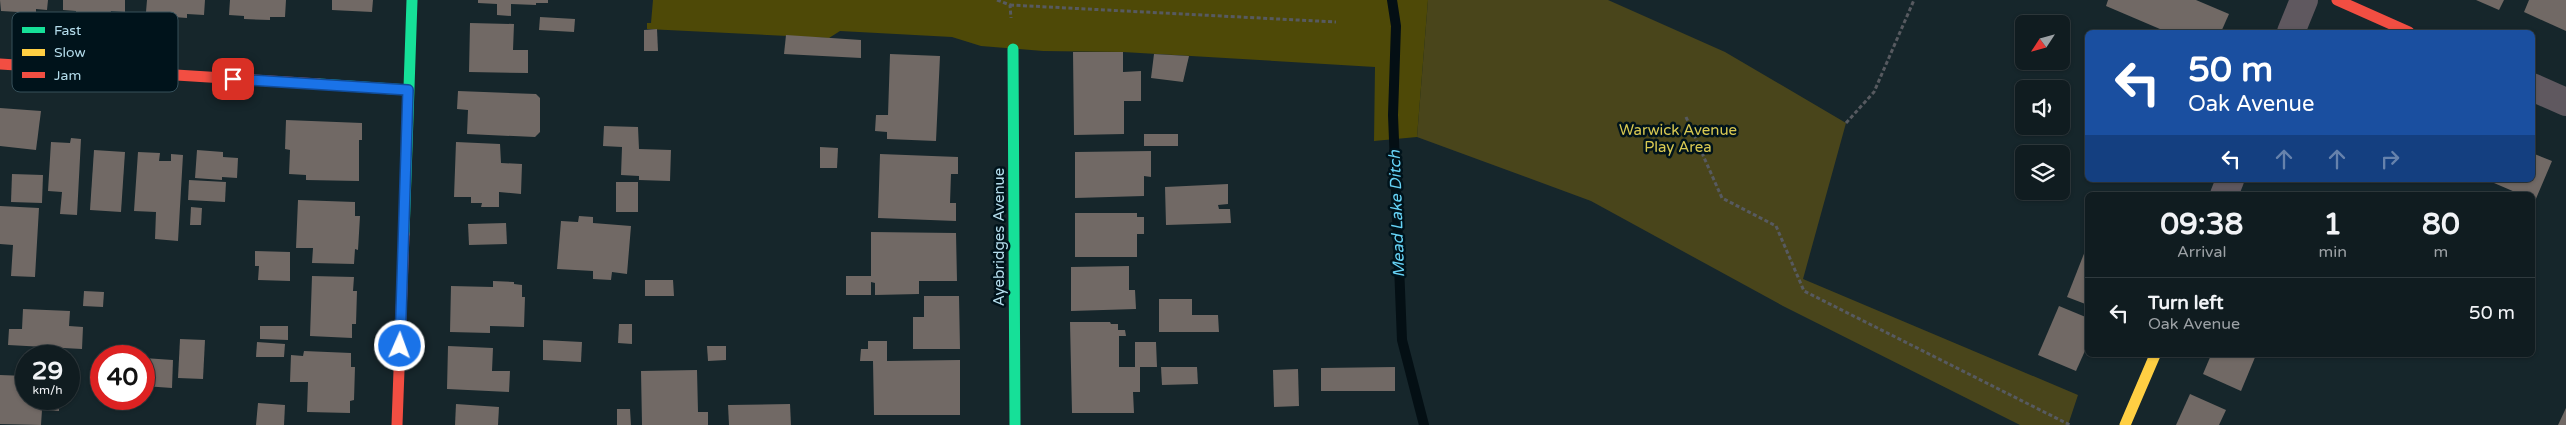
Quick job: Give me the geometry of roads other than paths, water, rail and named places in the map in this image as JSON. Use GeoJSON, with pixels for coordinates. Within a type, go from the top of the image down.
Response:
{"type":"FeatureCollection","features":[{"type":"Feature","properties":{"kind":"street"},"geometry":{"type":"LineString","coordinates":[[397,425],[412,0]]}},
{"type":"Feature","properties":{"kind":"street"},"geometry":{"type":"LineString","coordinates":[[2292,30],[2304,0]]}},
{"type":"Feature","properties":{"kind":"street"},"geometry":{"type":"LineString","coordinates":[[2337,0],[2404,30]]}},
{"type":"Feature","properties":{"kind":"street","name":"Ayebridges Avenue"},"geometry":{"type":"LineString","coordinates":[[1013,49],[1015,425]]}},
{"type":"Feature","properties":{"kind":"street"},"geometry":{"type":"LineString","coordinates":[[178,75],[408,90]]}},
{"type":"Feature","properties":{"kind":"street"},"geometry":{"type":"LineString","coordinates":[[2535,88],[2566,102]]}},
{"type":"Feature","properties":{"kind":"street"},"geometry":{"type":"LineString","coordinates":[[2125,425],[2154,357]]}},
{"type":"Feature","properties":{"kind":"waterway","name":"Mead Lake Ditch"},"geometry":{"type":"LineString","coordinates":[[1392,0],[1396,26],[1393,115],[1402,340],[1424,425]]}},
{"type":"Feature","properties":{"kind":"park label","name":"Warwick Avenue Play Area"},"geometry":{"type":"Point","coordinates":[1678,138]}}]}
